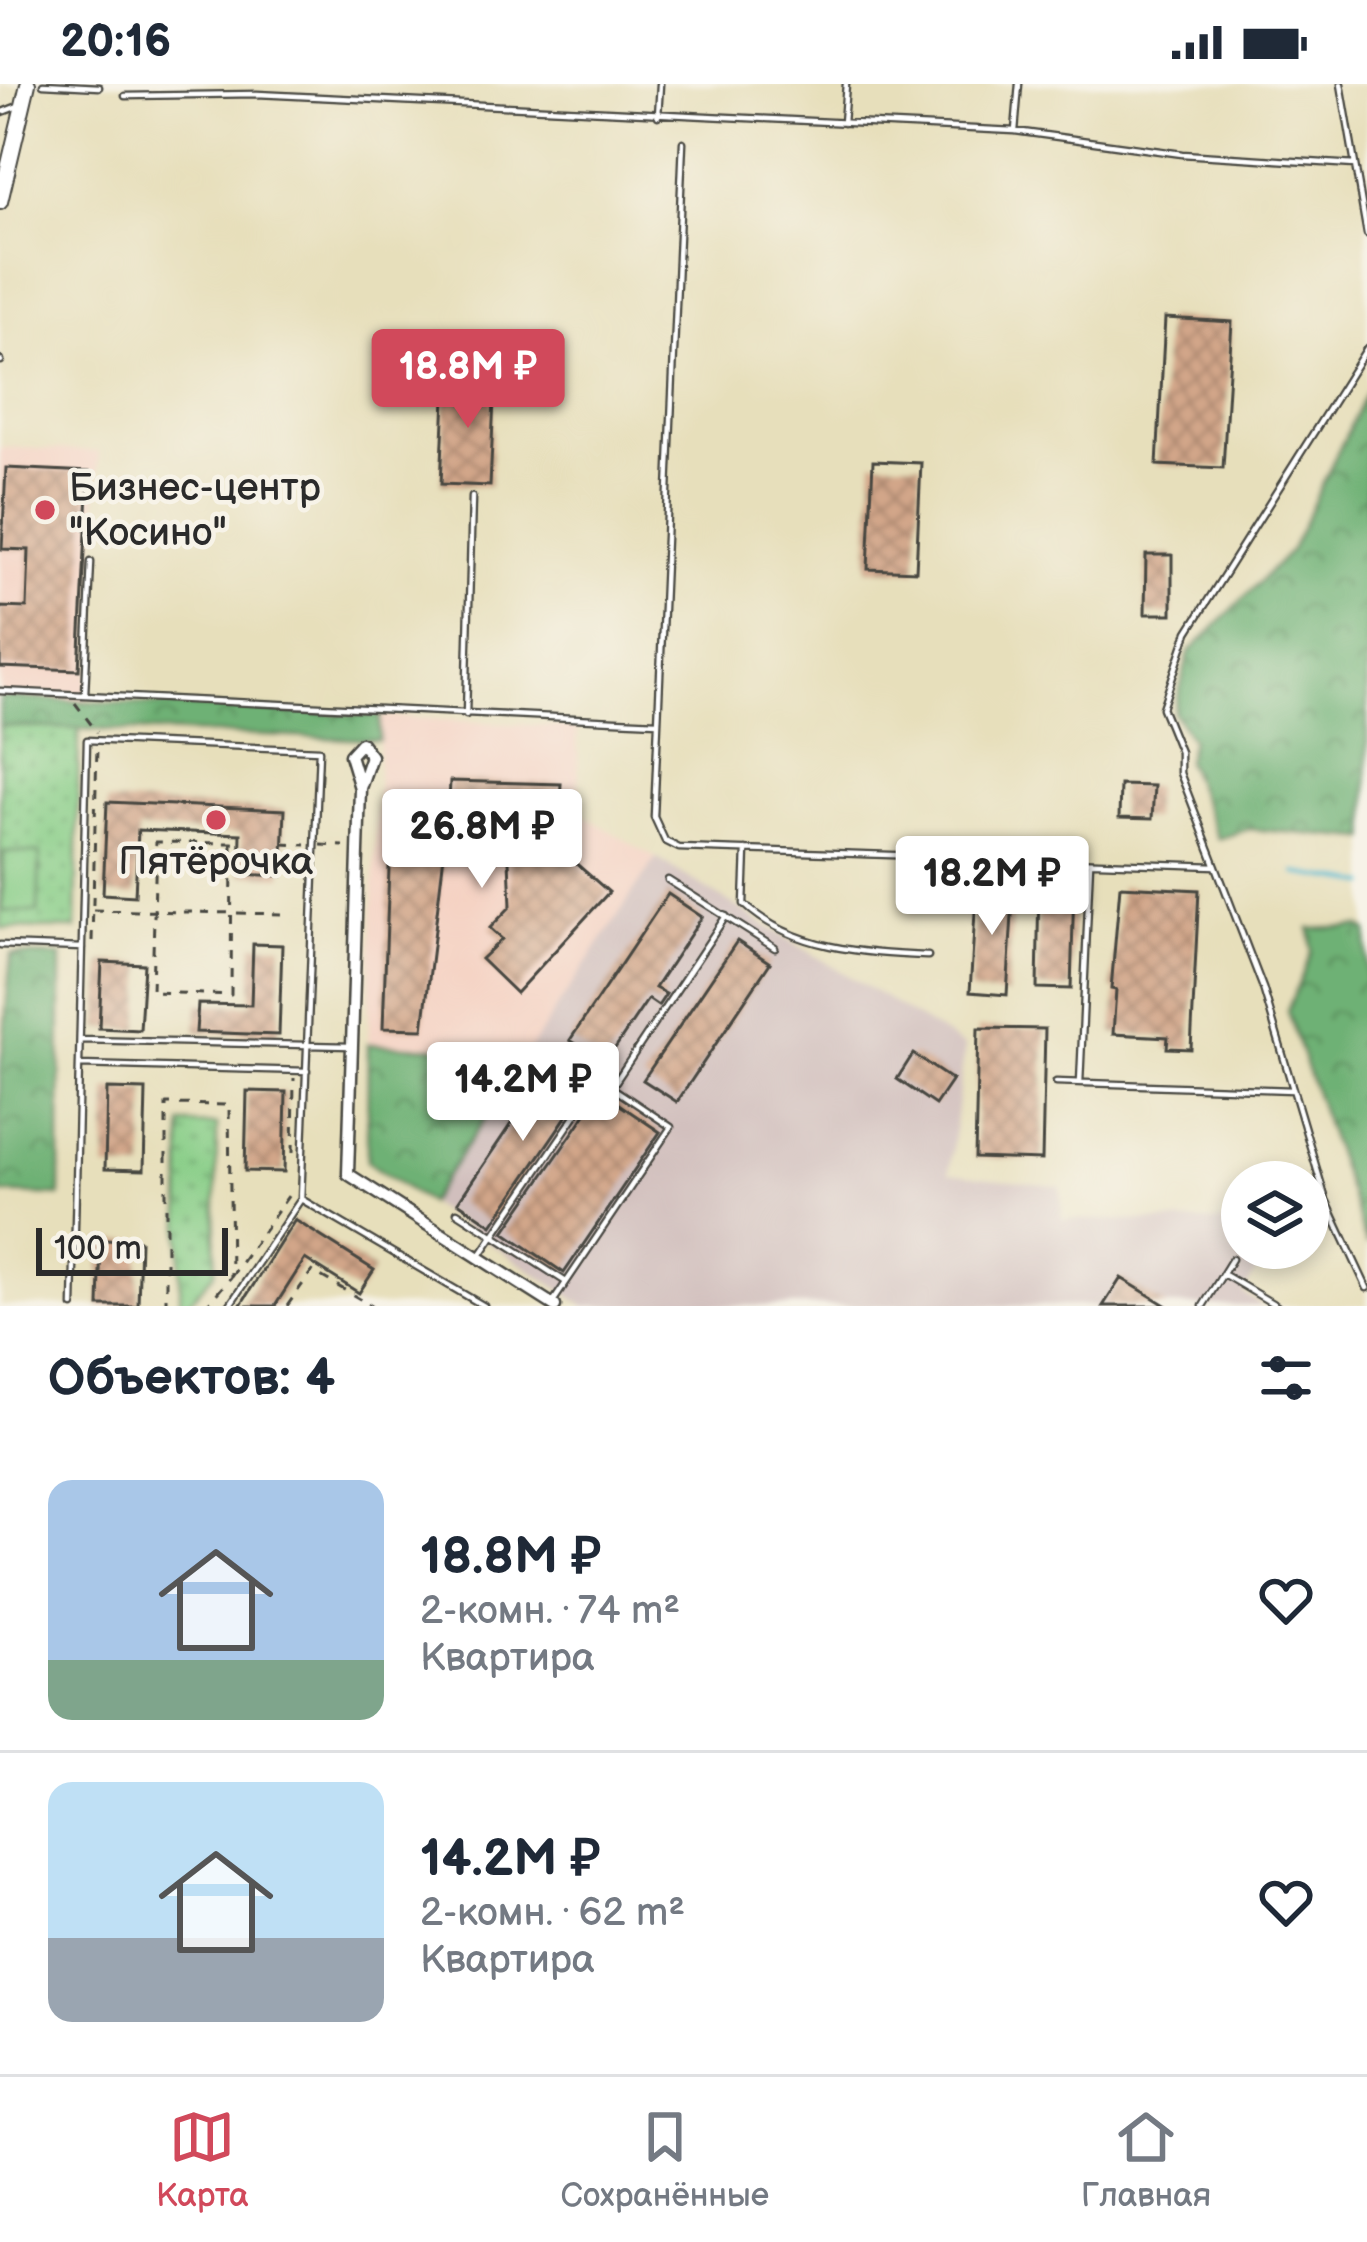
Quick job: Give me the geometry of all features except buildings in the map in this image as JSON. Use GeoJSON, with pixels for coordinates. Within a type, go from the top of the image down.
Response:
{"type":"FeatureCollection","features":[{"type":"Feature","properties":{"kind":"main road"},"geometry":{"type":"LineString","coordinates":[[0,202],[28,84]]}},
{"type":"Feature","properties":{"kind":"street"},"geometry":{"type":"LineString","coordinates":[[359,788],[348,1174],[552,1305]]}},
{"type":"Feature","properties":{"kind":"lane"},"geometry":{"type":"LineString","coordinates":[[43,84],[94,86]]}},
{"type":"Feature","properties":{"kind":"lane"},"geometry":{"type":"LineString","coordinates":[[256,94],[260,84]]}},
{"type":"Feature","properties":{"kind":"lane"},"geometry":{"type":"LineString","coordinates":[[658,116],[660,84]]}},
{"type":"Feature","properties":{"kind":"lane"},"geometry":{"type":"LineString","coordinates":[[844,123],[845,84]]}},
{"type":"Feature","properties":{"kind":"lane"},"geometry":{"type":"LineString","coordinates":[[1015,130],[1019,84]]}},
{"type":"Feature","properties":{"kind":"lane"},"geometry":{"type":"LineString","coordinates":[[1340,84],[1367,234]]}},
{"type":"Feature","properties":{"kind":"lane"},"geometry":{"type":"LineString","coordinates":[[125,96],[256,94],[1015,130],[1182,154],[1355,165]]}},
{"type":"Feature","properties":{"kind":"lane"},"geometry":{"type":"LineString","coordinates":[[0,113],[23,104]]}},
{"type":"Feature","properties":{"kind":"lane"},"geometry":{"type":"LineString","coordinates":[[683,142],[654,817],[665,841],[680,848],[1216,866]]}},
{"type":"Feature","properties":{"kind":"lane"},"geometry":{"type":"LineString","coordinates":[[1367,348],[1187,632],[1162,708],[1180,752],[1180,773],[1263,988],[1326,1200],[1367,1288]]}},
{"type":"Feature","properties":{"kind":"lane"},"geometry":{"type":"LineString","coordinates":[[466,715],[472,496]]}},
{"type":"Feature","properties":{"kind":"lane"},"geometry":{"type":"LineString","coordinates":[[86,695],[91,562]]}},
{"type":"Feature","properties":{"kind":"lane"},"geometry":{"type":"LineString","coordinates":[[0,691],[658,722]]}},
{"type":"Feature","properties":{"kind":"lane"},"geometry":{"type":"LineString","coordinates":[[73,1306],[87,740],[319,750],[301,1199],[229,1306]]}},
{"type":"Feature","properties":{"kind":"lane"},"geometry":{"type":"LineString","coordinates":[[746,850],[744,904],[754,912],[794,935],[857,953],[928,956]]}},
{"type":"Feature","properties":{"kind":"lane"},"geometry":{"type":"LineString","coordinates":[[1080,1083],[1090,862]]}},
{"type":"Feature","properties":{"kind":"lane"},"geometry":{"type":"LineString","coordinates":[[668,880],[775,948]]}},
{"type":"Feature","properties":{"kind":"lane"},"geometry":{"type":"LineString","coordinates":[[612,1087],[726,916]]}},
{"type":"Feature","properties":{"kind":"lane"},"geometry":{"type":"LineString","coordinates":[[0,945],[82,948]]}},
{"type":"Feature","properties":{"kind":"lane"},"geometry":{"type":"LineString","coordinates":[[80,1040],[352,1046]]}},
{"type":"Feature","properties":{"kind":"lane"},"geometry":{"type":"LineString","coordinates":[[552,1305],[670,1127],[556,1050]]}},
{"type":"Feature","properties":{"kind":"lane"},"geometry":{"type":"LineString","coordinates":[[79,1065],[307,1071]]}},
{"type":"Feature","properties":{"kind":"lane"},"geometry":{"type":"LineString","coordinates":[[479,1257],[600,1079]]}},
{"type":"Feature","properties":{"kind":"lane"},"geometry":{"type":"LineString","coordinates":[[1056,1082],[1293,1090]]}},
{"type":"Feature","properties":{"kind":"lane"},"geometry":{"type":"LineString","coordinates":[[301,1199],[484,1306]]}},
{"type":"Feature","properties":{"kind":"lane"},"geometry":{"type":"LineString","coordinates":[[457,1212],[566,1282]]}},
{"type":"Feature","properties":{"kind":"lane"},"geometry":{"type":"LineString","coordinates":[[1203,1306],[1226,1269]]}},
{"type":"Feature","properties":{"kind":"lane"},"geometry":{"type":"LineString","coordinates":[[1223,1274],[1277,1306]]}},
{"type":"Feature","properties":{"kind":"path"},"geometry":{"type":"LineString","coordinates":[[76,695],[75,707],[94,723],[97,741]]}},
{"type":"Feature","properties":{"kind":"path"},"geometry":{"type":"LineString","coordinates":[[232,844],[231,995],[152,992],[155,842],[242,844]]}},
{"type":"Feature","properties":{"kind":"path"},"geometry":{"type":"LineString","coordinates":[[93,910],[282,914]]}},
{"type":"Feature","properties":{"kind":"path"},"geometry":{"type":"LineString","coordinates":[[293,1165],[294,1070]]}},
{"type":"Feature","properties":{"kind":"path"},"geometry":{"type":"LineString","coordinates":[[166,1306],[166,1104],[229,1106],[231,1277]]}},
{"type":"Feature","properties":{"kind":"path"},"geometry":{"type":"LineString","coordinates":[[206,1306],[292,1189]]}},
{"type":"Feature","properties":{"kind":"path"},"geometry":{"type":"LineString","coordinates":[[287,1306],[312,1271],[372,1306]]}},
{"type":"Feature","properties":{"kind":"shaded area"},"geometry":{"type":"Polygon","coordinates":[[[0,447],[99,452],[87,700],[0,697],[0,447]]]}},
{"type":"Feature","properties":{"kind":"shaded area"},"geometry":{"type":"Polygon","coordinates":[[[380,716],[577,728],[580,813],[656,858],[529,1052],[368,1044],[380,716]]]}},
{"type":"Feature","properties":{"kind":"shaded area"},"geometry":{"type":"Polygon","coordinates":[[[656,858],[965,1047],[949,1173],[1061,1187],[1062,1219],[1221,1223],[1221,1269],[1258,1269],[1243,1293],[1263,1306],[585,1306],[428,1203],[656,858]]]}},
{"type":"Feature","properties":{"kind":"green space"},"geometry":{"type":"Polygon","coordinates":[[[1367,391],[1367,839],[1249,829],[1218,839],[1186,761],[1191,739],[1174,713],[1189,653],[1291,550],[1367,391]]]}},
{"type":"Feature","properties":{"kind":"green space"},"geometry":{"type":"Polygon","coordinates":[[[0,697],[380,716],[379,740],[0,726],[0,697]]]}},
{"type":"Feature","properties":{"kind":"green space"},"geometry":{"type":"Polygon","coordinates":[[[0,726],[79,729],[76,929],[0,928],[0,726]]]}},
{"type":"Feature","properties":{"kind":"green space"},"geometry":{"type":"Polygon","coordinates":[[[4,852],[40,853],[38,912],[2,911],[4,852]]]}},
{"type":"Feature","properties":{"kind":"green space"},"geometry":{"type":"Polygon","coordinates":[[[1361,927],[1367,931],[1367,1245],[1287,1011],[1312,952],[1310,929],[1361,927]]]}},
{"type":"Feature","properties":{"kind":"green space"},"geometry":{"type":"Polygon","coordinates":[[[11,955],[61,956],[60,1196],[0,1193],[0,1078],[11,955]]]}},
{"type":"Feature","properties":{"kind":"green space"},"geometry":{"type":"Polygon","coordinates":[[[368,1044],[529,1052],[428,1203],[367,1161],[368,1044]]]}},
{"type":"Feature","properties":{"kind":"green space"},"geometry":{"type":"Polygon","coordinates":[[[182,1124],[217,1125],[215,1272],[185,1306],[180,1306],[182,1124]]]}},
{"type":"Feature","properties":{"kind":"waterway"},"geometry":{"type":"LineString","coordinates":[[1296,873],[1367,884]]}},
{"type":"Feature","properties":{"kind":"place","name":"Бизнес-центр \"Косино\""},"geometry":{"type":"Point","coordinates":[45,510]}},
{"type":"Feature","properties":{"kind":"place","name":"Пятёрочка"},"geometry":{"type":"Point","coordinates":[216,820]}}]}
